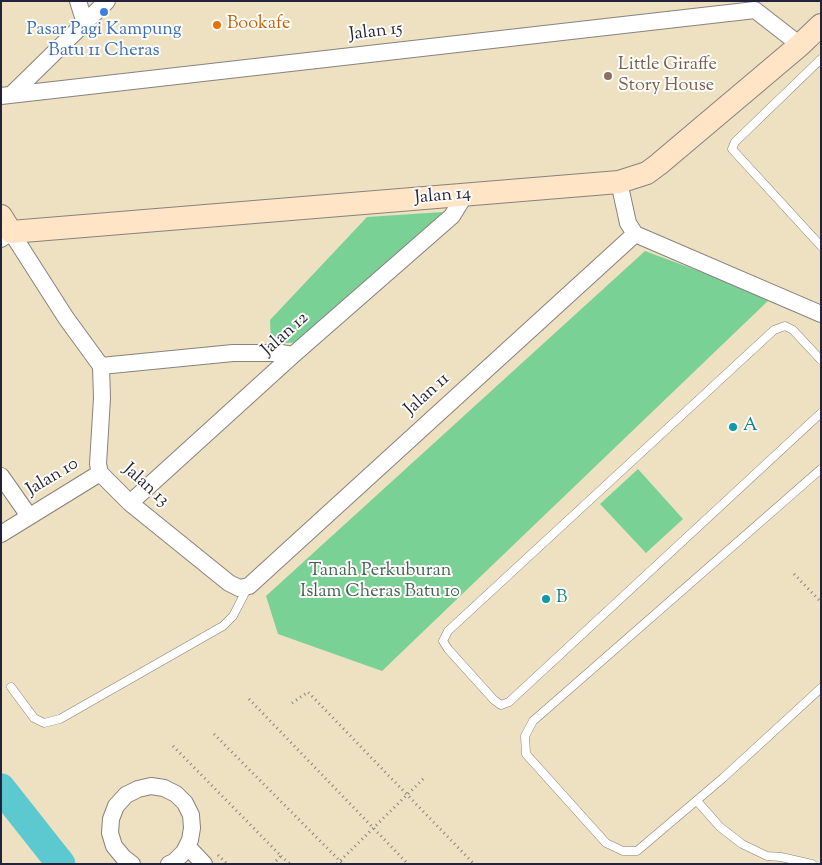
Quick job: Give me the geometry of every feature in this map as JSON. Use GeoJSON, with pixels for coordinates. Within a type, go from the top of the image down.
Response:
{"type":"FeatureCollection","features":[{"type":"Feature","properties":{"kind":"street"},"geometry":{"type":"LineString","coordinates":[[78,1],[85,23]]}},
{"type":"Feature","properties":{"kind":"street"},"geometry":{"type":"LineString","coordinates":[[6,95],[107,1]]}},
{"type":"Feature","properties":{"kind":"street"},"geometry":{"type":"LineString","coordinates":[[750,6],[800,45]]}},
{"type":"Feature","properties":{"kind":"street","name":"Jalan 15"},"geometry":{"type":"LineString","coordinates":[[6,95],[750,6]]}},
{"type":"Feature","properties":{"kind":"street","name":"Jalan 14"},"geometry":{"type":"LineString","coordinates":[[4,229],[619,182],[647,173],[659,164],[800,45],[821,25]]}},
{"type":"Feature","properties":{"kind":"street"},"geometry":{"type":"LineString","coordinates":[[619,182],[628,223],[635,234],[821,314]]}},
{"type":"Feature","properties":{"kind":"street","name":"Jalan 12"},"geometry":{"type":"LineString","coordinates":[[130,503],[293,355],[452,216],[465,195]]}},
{"type":"Feature","properties":{"kind":"street"},"geometry":{"type":"LineString","coordinates":[[4,229],[101,366],[233,353],[281,353],[293,355]]}},
{"type":"Feature","properties":{"kind":"street","name":"Jalan 11"},"geometry":{"type":"LineString","coordinates":[[249,586],[635,234]]}},
{"type":"Feature","properties":{"kind":"street","name":"Jalan 13"},"geometry":{"type":"LineString","coordinates":[[101,366],[102,398],[98,464],[100,473],[130,503],[229,583],[239,588],[249,586]]}},
{"type":"Feature","properties":{"kind":"street","name":"Jalan 10"},"geometry":{"type":"LineString","coordinates":[[1,534],[100,473]]}},
{"type":"Feature","properties":{"kind":"street"},"geometry":{"type":"LineString","coordinates":[[1,476],[29,516]]}},
{"type":"Feature","properties":{"kind":"street"},"geometry":{"type":"LineString","coordinates":[[132,864],[114,846],[110,833],[111,819],[116,806],[126,795],[138,789],[152,786],[164,788],[176,794],[185,803],[190,815],[192,828],[190,840],[184,852],[173,863]]}},
{"type":"Feature","properties":{"kind":"street"},"geometry":{"type":"LineString","coordinates":[[187,846],[204,864]]}},
{"type":"Feature","properties":{"kind":"lane"},"geometry":{"type":"LineString","coordinates":[[821,59],[735,142],[732,149],[821,246]]}},
{"type":"Feature","properties":{"kind":"lane"},"geometry":{"type":"LineString","coordinates":[[821,360],[793,330],[785,326],[774,330],[448,631],[443,641],[448,650],[494,700],[501,705],[509,702],[821,413]]}},
{"type":"Feature","properties":{"kind":"lane"},"geometry":{"type":"LineString","coordinates":[[821,469],[533,721],[525,736],[526,754],[606,843],[623,851],[637,851],[697,801],[821,688]]}},
{"type":"Feature","properties":{"kind":"lane"},"geometry":{"type":"LineString","coordinates":[[11,687],[34,718],[44,723],[60,719],[223,626],[233,616],[249,586]]}},
{"type":"Feature","properties":{"kind":"lane"},"geometry":{"type":"LineString","coordinates":[[697,801],[720,827],[742,844],[767,856],[781,856],[812,864]]}},
{"type":"Feature","properties":{"kind":"path"},"geometry":{"type":"LineString","coordinates":[[794,574],[821,602]]}},
{"type":"Feature","properties":{"kind":"path"},"geometry":{"type":"LineString","coordinates":[[292,703],[308,692],[474,864]]}},
{"type":"Feature","properties":{"kind":"path"},"geometry":{"type":"LineString","coordinates":[[249,698],[408,864]]}},
{"type":"Feature","properties":{"kind":"path"},"geometry":{"type":"LineString","coordinates":[[214,734],[340,863],[424,778]]}},
{"type":"Feature","properties":{"kind":"path"},"geometry":{"type":"LineString","coordinates":[[173,746],[290,864]]}},
{"type":"Feature","properties":{"kind":"path"},"geometry":{"type":"LineString","coordinates":[[273,864],[282,856]]}},
{"type":"Feature","properties":{"kind":"green space"},"geometry":{"type":"Polygon","coordinates":[[[443,212],[304,342],[271,344],[270,320],[367,217],[443,212]]]}},
{"type":"Feature","properties":{"kind":"green space","name":"Tanah Perkuburan Islam Cheras Batu 10"},"geometry":{"type":"Polygon","coordinates":[[[645,251],[771,298],[382,671],[278,634],[266,596],[645,251]]]}},
{"type":"Feature","properties":{"kind":"green space"},"geometry":{"type":"Polygon","coordinates":[[[638,469],[683,519],[646,553],[600,504],[638,469]]]}},
{"type":"Feature","properties":{"kind":"waterway"},"geometry":{"type":"LineString","coordinates":[[1,788],[61,864]]}},
{"type":"Feature","properties":{"kind":"place","name":"Pasar Pagi Kampung Batu 11 Cheras"},"geometry":{"type":"Point","coordinates":[104,12]}},
{"type":"Feature","properties":{"kind":"place","name":"Bookafe"},"geometry":{"type":"Point","coordinates":[217,25]}},
{"type":"Feature","properties":{"kind":"place","name":"Little Giraffe Story House"},"geometry":{"type":"Point","coordinates":[608,76]}},
{"type":"Feature","properties":{"kind":"place","name":"A"},"geometry":{"type":"Point","coordinates":[733,427]}},
{"type":"Feature","properties":{"kind":"place","name":"B"},"geometry":{"type":"Point","coordinates":[546,599]}}]}
